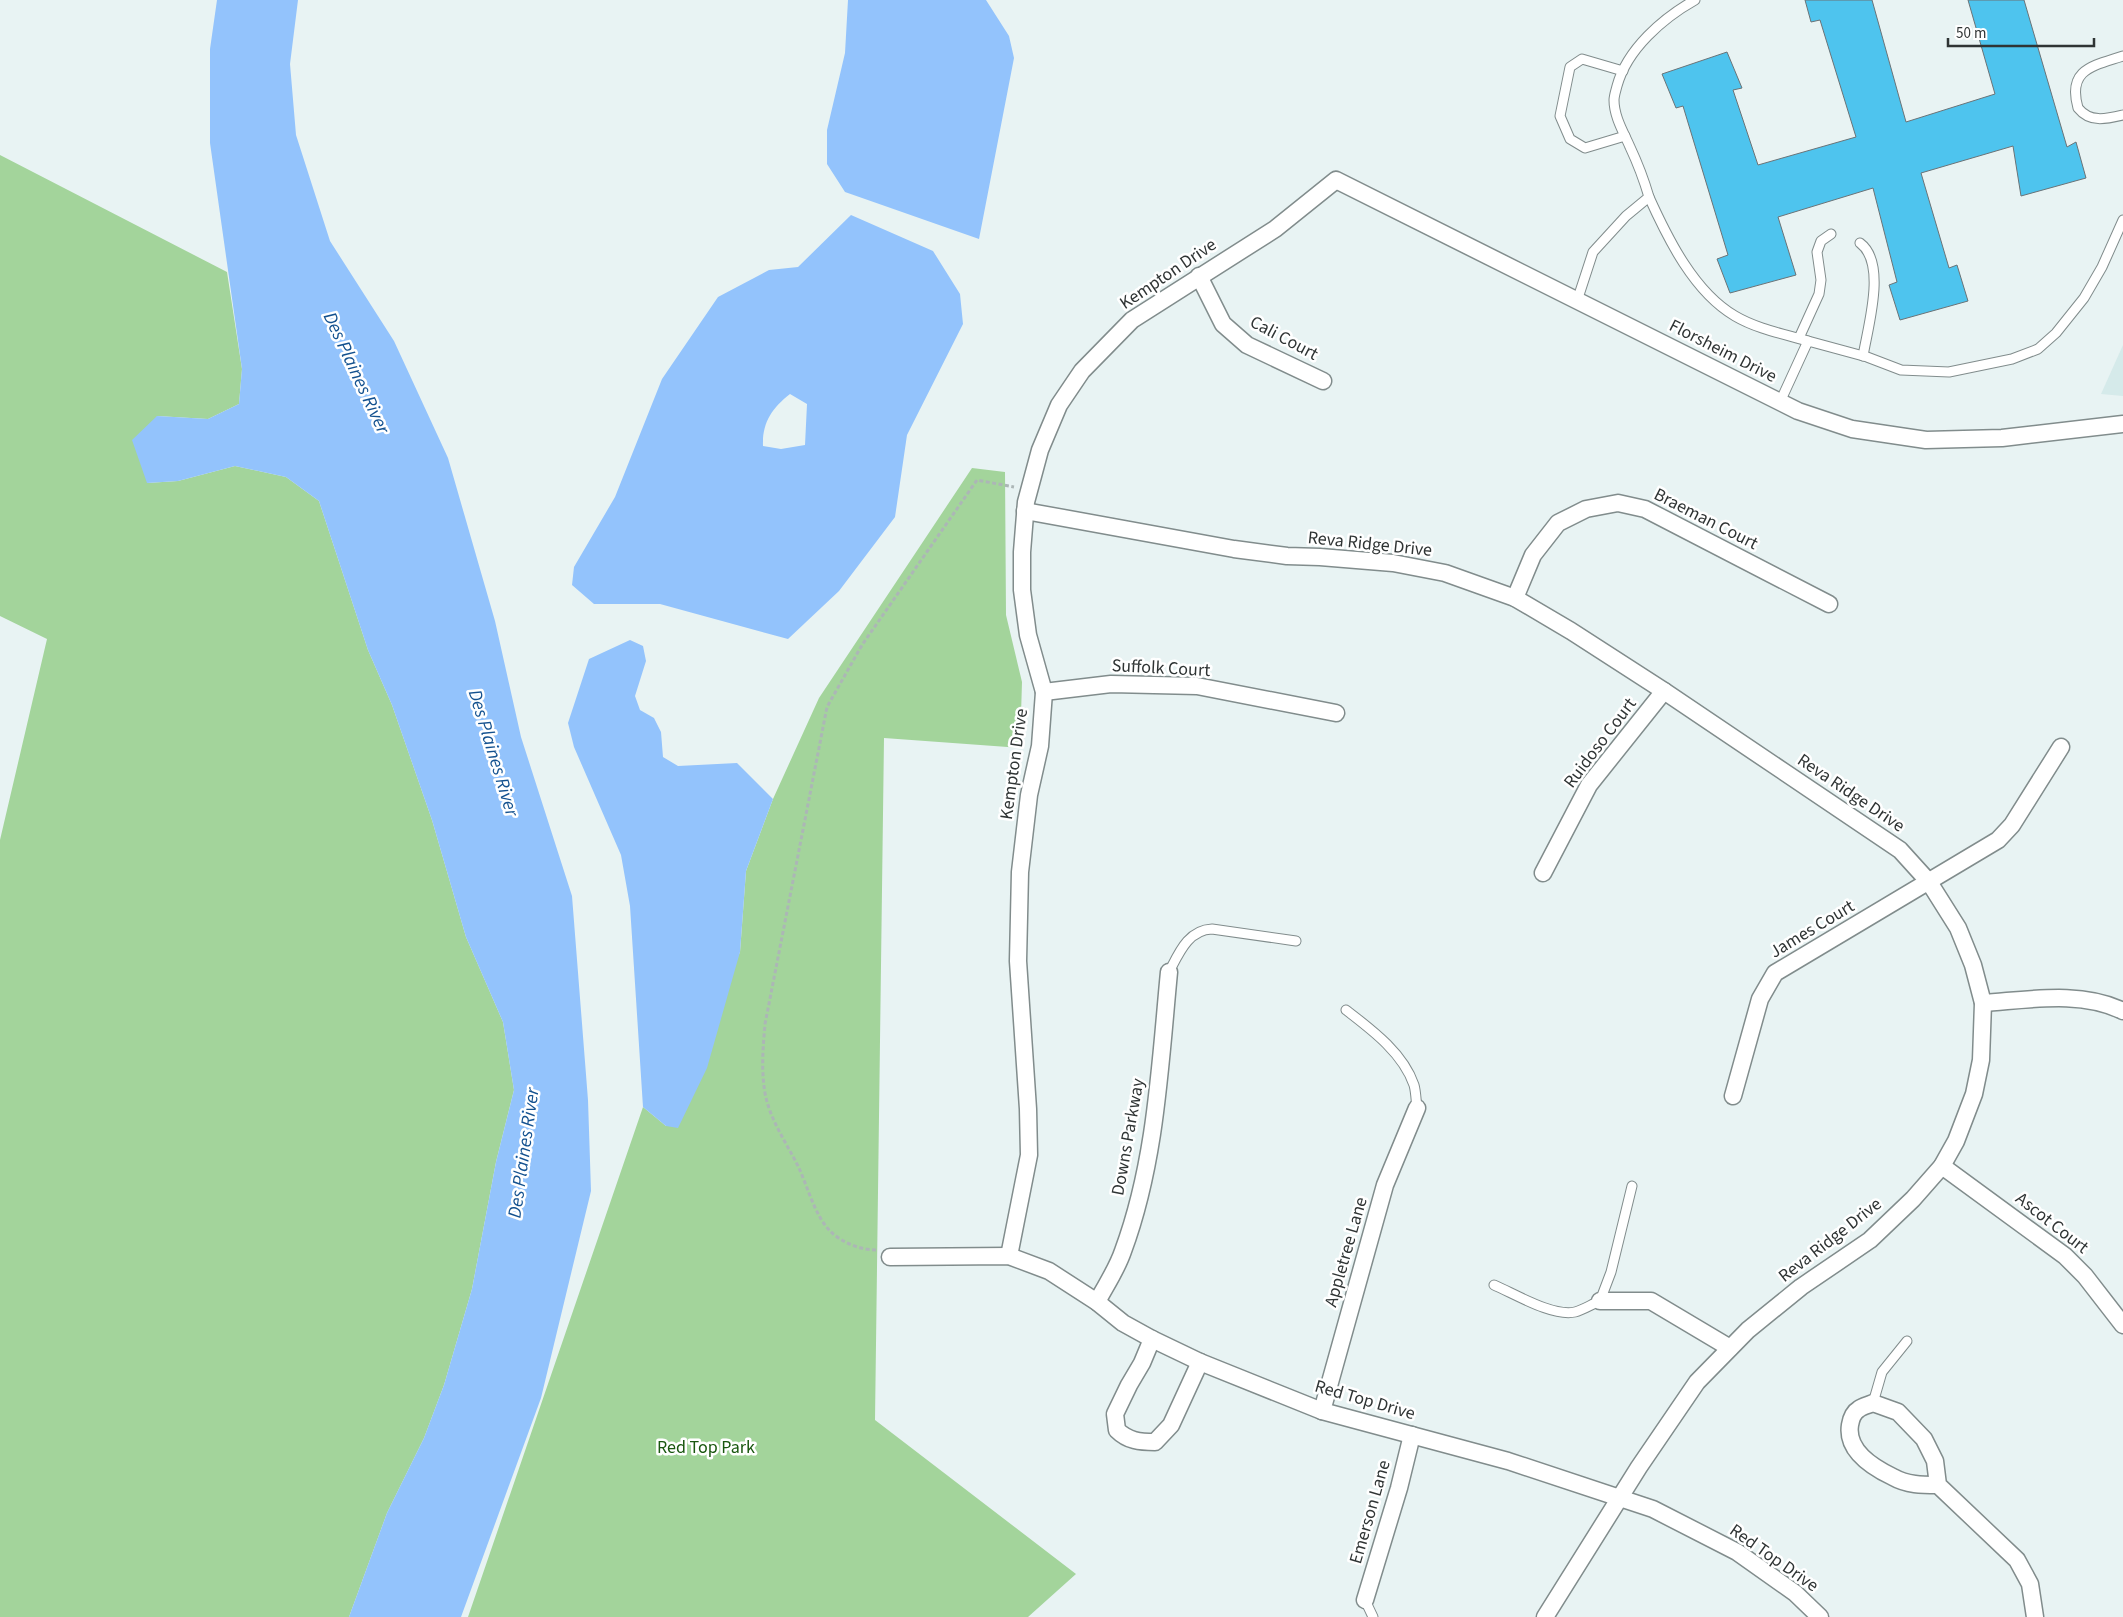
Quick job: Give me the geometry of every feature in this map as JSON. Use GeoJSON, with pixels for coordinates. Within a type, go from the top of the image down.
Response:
{"type":"FeatureCollection","features":[{"type":"Feature","properties":{"kind":"street","name":"Kempton Drive"},"geometry":{"type":"LineString","coordinates":[[1009,1256],[1029,1156],[1028,1109],[1018,961],[1020,872],[1029,795],[1040,746],[1044,692],[1028,635],[1022,590],[1022,552],[1026,502],[1040,450],[1059,405],[1082,371],[1132,320],[1275,229],[1336,180]]}},
{"type":"Feature","properties":{"kind":"street","name":"Florsheim Drive"},"geometry":{"type":"LineString","coordinates":[[1336,180],[1798,411],[1852,428],[1926,440],[2002,438],[2123,424]]}},
{"type":"Feature","properties":{"kind":"street","name":"Cali Court"},"geometry":{"type":"LineString","coordinates":[[1199,276],[1222,324],[1247,345],[1323,381]]}},
{"type":"Feature","properties":{"kind":"street","name":"Braeman Court"},"geometry":{"type":"LineString","coordinates":[[1514,598],[1533,556],[1558,523],[1586,509],[1618,503],[1645,509],[1830,604]]}},
{"type":"Feature","properties":{"kind":"street","name":"Reva Ridge Drive"},"geometry":{"type":"LineString","coordinates":[[1025,511],[1234,549],[1288,556],[1320,556],[1393,563],[1445,573],[1514,598],[1571,631],[1664,691],[1900,850],[1929,882],[1958,928],[1973,965],[1983,1003],[1981,1060],[1974,1094],[1956,1142],[1942,1166],[1913,1199],[1870,1240],[1801,1286],[1748,1330],[1697,1382],[1620,1498],[1545,1617]]}},
{"type":"Feature","properties":{"kind":"street","name":"Suffolk Court"},"geometry":{"type":"LineString","coordinates":[[1044,692],[1111,684],[1197,686],[1336,714]]}},
{"type":"Feature","properties":{"kind":"street","name":"Ruidoso Court"},"geometry":{"type":"LineString","coordinates":[[1543,873],[1589,784],[1664,691]]}},
{"type":"Feature","properties":{"kind":"street","name":"James Court"},"geometry":{"type":"LineString","coordinates":[[1732,1096],[1760,1000],[1775,973],[1998,840],[2012,825],[2061,747]]}},
{"type":"Feature","properties":{"kind":"street","name":"Downs Parkway"},"geometry":{"type":"LineString","coordinates":[[1097,1302],[1123,1253],[1141,1191],[1154,1120],[1169,972]]}},
{"type":"Feature","properties":{"kind":"street"},"geometry":{"type":"LineString","coordinates":[[1983,1003],[2066,998],[2112,1005],[2123,1011]]}},
{"type":"Feature","properties":{"kind":"street","name":"Appletree Lane"},"geometry":{"type":"LineString","coordinates":[[1322,1411],[1385,1185],[1417,1108]]}},
{"type":"Feature","properties":{"kind":"street","name":"Ascot Court"},"geometry":{"type":"LineString","coordinates":[[1942,1166],[2065,1256],[2085,1276],[2123,1325]]}},
{"type":"Feature","properties":{"kind":"street","name":"Red Top Drive"},"geometry":{"type":"LineString","coordinates":[[890,1257],[1009,1256],[1049,1271],[1152,1340],[1200,1362],[1322,1411],[1508,1461],[1653,1509],[1737,1552],[1795,1593],[1820,1617]]}},
{"type":"Feature","properties":{"kind":"street"},"geometry":{"type":"LineString","coordinates":[[1600,1301],[1651,1301],[1730,1348]]}},
{"type":"Feature","properties":{"kind":"street"},"geometry":{"type":"LineString","coordinates":[[1152,1340],[1115,1414],[1117,1430],[1124,1437],[1138,1442],[1155,1442],[1171,1425],[1200,1362]]}},
{"type":"Feature","properties":{"kind":"street"},"geometry":{"type":"LineString","coordinates":[[1938,1485],[1915,1484],[1894,1478],[1870,1463],[1854,1448],[1848,1435],[1851,1419],[1858,1409],[1874,1403],[1898,1412],[1924,1439],[1935,1461],[1938,1485],[2017,1560],[2030,1584],[2035,1617]]}},
{"type":"Feature","properties":{"kind":"street","name":"Emerson Lane"},"geometry":{"type":"LineString","coordinates":[[1365,1600],[1399,1488],[1412,1435]]}},
{"type":"Feature","properties":{"kind":"lane"},"geometry":{"type":"LineString","coordinates":[[1695,0],[1656,28],[1633,53],[1623,71],[1614,100],[1619,124],[1644,179],[1649,197],[1664,231],[1705,294],[1736,316],[1769,330],[1863,356],[1901,370],[1948,372],[2012,358],[2038,349],[2056,333],[2084,298],[2102,266],[2123,220]]}},
{"type":"Feature","properties":{"kind":"lane"},"geometry":{"type":"LineString","coordinates":[[2123,56],[2085,69],[2076,81],[2074,89],[2078,108],[2089,118],[2097,120],[2123,115]]}},
{"type":"Feature","properties":{"kind":"lane"},"geometry":{"type":"LineString","coordinates":[[1623,71],[1582,59],[1570,67],[1560,116],[1570,139],[1585,148],[1625,136]]}},
{"type":"Feature","properties":{"kind":"lane"},"geometry":{"type":"LineString","coordinates":[[1577,301],[1593,252],[1626,216],[1649,197]]}},
{"type":"Feature","properties":{"kind":"lane"},"geometry":{"type":"LineString","coordinates":[[1780,402],[1819,294],[1821,280],[1817,252],[1821,241],[1831,234]]}},
{"type":"Feature","properties":{"kind":"lane"},"geometry":{"type":"LineString","coordinates":[[1860,243],[1868,249],[1874,264],[1871,310],[1863,356]]}},
{"type":"Feature","properties":{"kind":"lane"},"geometry":{"type":"LineString","coordinates":[[1169,972],[1182,947],[1202,930],[1212,929],[1296,941]]}},
{"type":"Feature","properties":{"kind":"lane"},"geometry":{"type":"LineString","coordinates":[[1346,1010],[1368,1026],[1395,1054],[1414,1085],[1417,1108]]}},
{"type":"Feature","properties":{"kind":"lane"},"geometry":{"type":"LineString","coordinates":[[1494,1285],[1551,1310],[1566,1313],[1576,1312],[1600,1301],[1611,1272],[1632,1186]]}},
{"type":"Feature","properties":{"kind":"lane"},"geometry":{"type":"LineString","coordinates":[[1874,1403],[1882,1372],[1907,1341]]}},
{"type":"Feature","properties":{"kind":"lane"},"geometry":{"type":"LineString","coordinates":[[1365,1600],[1374,1617]]}},
{"type":"Feature","properties":{"kind":"path"},"geometry":{"type":"LineString","coordinates":[[890,1257],[889,1250],[870,1250],[850,1244],[831,1232],[820,1216],[798,1166],[774,1121],[765,1093],[762,1062],[765,1024],[826,707],[862,645],[977,480],[1016,487]]}},
{"type":"Feature","properties":{"kind":"shaded area"},"geometry":{"type":"Polygon","coordinates":[[[2123,345],[2123,396],[2101,394],[2123,345]]]}},
{"type":"Feature","properties":{"kind":"green space"},"geometry":{"type":"Polygon","coordinates":[[[0,155],[227,272],[242,369],[239,404],[208,419],[157,416],[147,483],[178,481],[235,466],[286,477],[319,501],[368,650],[392,705],[432,820],[466,937],[503,1022],[514,1090],[496,1162],[472,1289],[444,1385],[424,1438],[387,1513],[349,1617],[0,1617],[0,840],[47,639],[0,616],[0,155]]]}},
{"type":"Feature","properties":{"kind":"green space","name":"Red Top Park"},"geometry":{"type":"Polygon","coordinates":[[[972,468],[1005,472],[1006,615],[1022,682],[1020,748],[884,738],[875,1420],[1076,1574],[1028,1617],[468,1617],[643,1107],[666,1126],[740,952],[746,871],[773,799],[819,698],[972,468]]]}},
{"type":"Feature","properties":{"kind":"water","name":"Des Plaines River"},"geometry":{"type":"Polygon","coordinates":[[[217,0],[298,0],[290,64],[296,135],[330,241],[394,341],[448,458],[495,621],[521,737],[572,896],[588,1100],[591,1191],[541,1398],[461,1617],[349,1617],[387,1513],[424,1438],[444,1385],[472,1289],[496,1162],[514,1090],[503,1022],[466,937],[432,820],[392,705],[368,650],[319,501],[286,477],[235,466],[178,481],[147,483],[132,440],[157,416],[208,419],[239,404],[242,369],[210,143],[210,49],[217,0]]]}},
{"type":"Feature","properties":{"kind":"water"},"geometry":{"type":"Polygon","coordinates":[[[848,0],[986,0],[1009,36],[1014,58],[979,239],[845,192],[827,164],[827,130],[845,53],[848,0]]]}},
{"type":"Feature","properties":{"kind":"water"},"geometry":{"type":"Polygon","coordinates":[[[851,215],[933,251],[960,294],[963,324],[907,435],[895,517],[839,591],[788,639],[660,604],[594,604],[572,585],[574,567],[615,497],[662,379],[718,297],[769,270],[798,267],[851,215]],[[790,394],[784,399],[773,411],[766,423],[763,446],[781,449],[805,445],[807,404],[790,394]]]}},
{"type":"Feature","properties":{"kind":"water"},"geometry":{"type":"Polygon","coordinates":[[[630,640],[643,646],[646,661],[635,696],[640,710],[654,718],[661,732],[663,757],[678,766],[737,763],[773,799],[746,871],[740,952],[707,1068],[678,1128],[666,1126],[643,1107],[630,906],[621,855],[574,747],[568,723],[589,659],[630,640]]]}},
{"type":"Feature","properties":{"kind":"building"},"geometry":{"type":"Polygon","coordinates":[[[1805,0],[1872,0],[1906,122],[1995,94],[1968,0],[2024,0],[2067,147],[2076,142],[2086,178],[2021,196],[2013,146],[1921,173],[1949,268],[1957,265],[1968,301],[1900,320],[1889,285],[1897,282],[1873,188],[1778,217],[1796,275],[1730,293],[1717,259],[1728,255],[1683,106],[1676,108],[1662,74],[1727,52],[1742,88],[1733,90],[1758,165],[1856,137],[1820,20],[1811,22],[1805,0]]]}}]}
